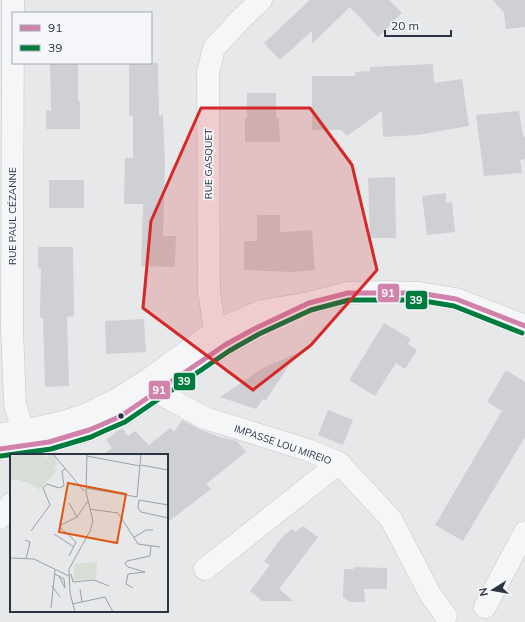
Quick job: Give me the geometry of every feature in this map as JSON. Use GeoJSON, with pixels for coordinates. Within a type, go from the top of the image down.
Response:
{"type":"FeatureCollection","features":[{"type":"Feature","properties":{"kind":"street","name":"RUE PAUL CÉZANNE"},"geometry":{"type":"LineString","coordinates":[[13,0],[13,12]]}},
{"type":"Feature","properties":{"kind":"street","name":"RUE GASQUET"},"geometry":{"type":"LineString","coordinates":[[221,337],[214,323],[209,293],[208,72],[214,48],[261,0]]}},
{"type":"Feature","properties":{"kind":"street","name":"RUE PAUL CÉZANNE"},"geometry":{"type":"LineString","coordinates":[[10,442],[15,404],[12,330],[13,64]]}},
{"type":"Feature","properties":{"kind":"street"},"geometry":{"type":"LineString","coordinates":[[10,442],[48,449],[121,416],[153,385],[221,337],[256,328],[309,302],[348,293],[419,293],[456,299],[525,326]]}},
{"type":"Feature","properties":{"kind":"street"},"geometry":{"type":"LineString","coordinates":[[10,442],[56,424],[85,415],[116,400],[153,385]]}},
{"type":"Feature","properties":{"kind":"street","name":"IMPASSE LOU MIREIO"},"geometry":{"type":"LineString","coordinates":[[153,385],[205,418],[308,450],[339,463],[391,519],[430,594],[446,616]]}},
{"type":"Feature","properties":{"kind":"street"},"geometry":{"type":"LineString","coordinates":[[205,569],[339,463]]}},
{"type":"Feature","properties":{"kind":"street"},"geometry":{"type":"LineString","coordinates":[[0,518],[10,505]]}},
{"type":"Feature","properties":{"kind":"street"},"geometry":{"type":"LineString","coordinates":[[485,607],[525,532]]}},
{"type":"Feature","properties":{"kind":"highlighted area"},"geometry":{"type":"Polygon","coordinates":[[[201,108],[310,108],[352,165],[377,270],[311,345],[253,390],[143,308],[151,221],[201,108]]]}},
{"type":"Feature","properties":{"kind":"building"},"geometry":{"type":"Polygon","coordinates":[[[310,0],[389,0],[402,13],[378,37],[350,7],[312,44],[312,31],[280,60],[264,43],[310,0]]]}},
{"type":"Feature","properties":{"kind":"building"},"geometry":{"type":"Polygon","coordinates":[[[493,0],[525,0],[525,27],[506,29],[504,13],[493,0]]]}},
{"type":"Feature","properties":{"kind":"building"},"geometry":{"type":"Polygon","coordinates":[[[158,63],[159,116],[163,115],[165,167],[163,236],[176,236],[175,267],[141,266],[143,204],[124,204],[125,158],[133,158],[133,116],[129,116],[129,64],[158,63]]]}},
{"type":"Feature","properties":{"kind":"building"},"geometry":{"type":"Polygon","coordinates":[[[50,64],[78,64],[80,129],[46,129],[46,110],[51,111],[50,64]]]}},
{"type":"Feature","properties":{"kind":"building"},"geometry":{"type":"Polygon","coordinates":[[[433,64],[434,83],[462,79],[469,126],[417,135],[383,137],[382,111],[347,136],[341,130],[312,130],[312,76],[355,76],[355,72],[370,71],[370,67],[433,64]]]}},
{"type":"Feature","properties":{"kind":"building"},"geometry":{"type":"Polygon","coordinates":[[[247,93],[276,93],[276,118],[279,118],[280,142],[245,142],[247,93]]]}},
{"type":"Feature","properties":{"kind":"building"},"geometry":{"type":"Polygon","coordinates":[[[519,111],[523,136],[525,137],[525,159],[520,160],[522,173],[484,176],[476,115],[519,111]]]}},
{"type":"Feature","properties":{"kind":"building"},"geometry":{"type":"Polygon","coordinates":[[[395,177],[396,238],[370,238],[368,178],[395,177]]]}},
{"type":"Feature","properties":{"kind":"building"},"geometry":{"type":"Polygon","coordinates":[[[49,180],[84,180],[84,208],[49,208],[49,180]]]}},
{"type":"Feature","properties":{"kind":"building"},"geometry":{"type":"Polygon","coordinates":[[[446,193],[446,203],[452,202],[455,232],[427,235],[422,196],[446,193]]]}},
{"type":"Feature","properties":{"kind":"building"},"geometry":{"type":"Polygon","coordinates":[[[257,215],[280,215],[280,232],[312,230],[315,270],[292,272],[244,270],[244,241],[257,241],[257,215]]]}},
{"type":"Feature","properties":{"kind":"building"},"geometry":{"type":"Polygon","coordinates":[[[38,247],[73,247],[74,316],[67,317],[69,386],[45,387],[43,318],[40,318],[41,268],[38,269],[38,247]]]}},
{"type":"Feature","properties":{"kind":"building"},"geometry":{"type":"Polygon","coordinates":[[[144,319],[146,352],[106,354],[105,321],[144,319]]]}},
{"type":"Feature","properties":{"kind":"building"},"geometry":{"type":"Polygon","coordinates":[[[384,323],[411,339],[408,344],[417,350],[405,369],[396,363],[375,396],[349,380],[384,323]]]}},
{"type":"Feature","properties":{"kind":"building"},"geometry":{"type":"Polygon","coordinates":[[[297,353],[266,400],[263,399],[256,409],[220,397],[263,368],[297,353]]]}},
{"type":"Feature","properties":{"kind":"building"},"geometry":{"type":"Polygon","coordinates":[[[506,370],[525,382],[525,437],[463,541],[435,525],[502,411],[487,402],[506,370]]]}},
{"type":"Feature","properties":{"kind":"building"},"geometry":{"type":"Polygon","coordinates":[[[328,410],[353,420],[343,445],[318,435],[328,410]]]}},
{"type":"Feature","properties":{"kind":"building"},"geometry":{"type":"Polygon","coordinates":[[[182,420],[201,430],[223,438],[237,441],[246,452],[206,484],[211,489],[168,522],[168,454],[104,454],[112,448],[106,440],[119,430],[123,429],[128,436],[135,431],[149,445],[170,428],[174,432],[182,420]]]}},
{"type":"Feature","properties":{"kind":"building"},"geometry":{"type":"Polygon","coordinates":[[[303,526],[318,537],[279,589],[294,601],[262,601],[250,591],[270,565],[264,561],[283,536],[292,529],[296,532],[303,526]]]}},
{"type":"Feature","properties":{"kind":"building"},"geometry":{"type":"Polygon","coordinates":[[[354,567],[387,568],[387,589],[364,589],[365,602],[350,602],[343,597],[344,569],[354,569],[354,567]]]}},
{"type":"Feature","properties":{"kind":"transit line","name":"91"},"geometry":{"type":"LineString","coordinates":[[0,449],[49,442],[101,425],[121,416],[225,345],[256,328],[309,303],[348,293],[419,293],[456,299],[525,326]]}},
{"type":"Feature","properties":{"kind":"transit line","name":"39"},"geometry":{"type":"LineString","coordinates":[[15,454],[51,449],[91,437],[125,422],[229,351],[259,334],[311,310],[349,300],[418,300],[454,306],[522,333]]}},
{"type":"Feature","properties":{"kind":"transit line","name":"39"},"geometry":{"type":"LineString","coordinates":[[1,456],[10,455]]}}]}
